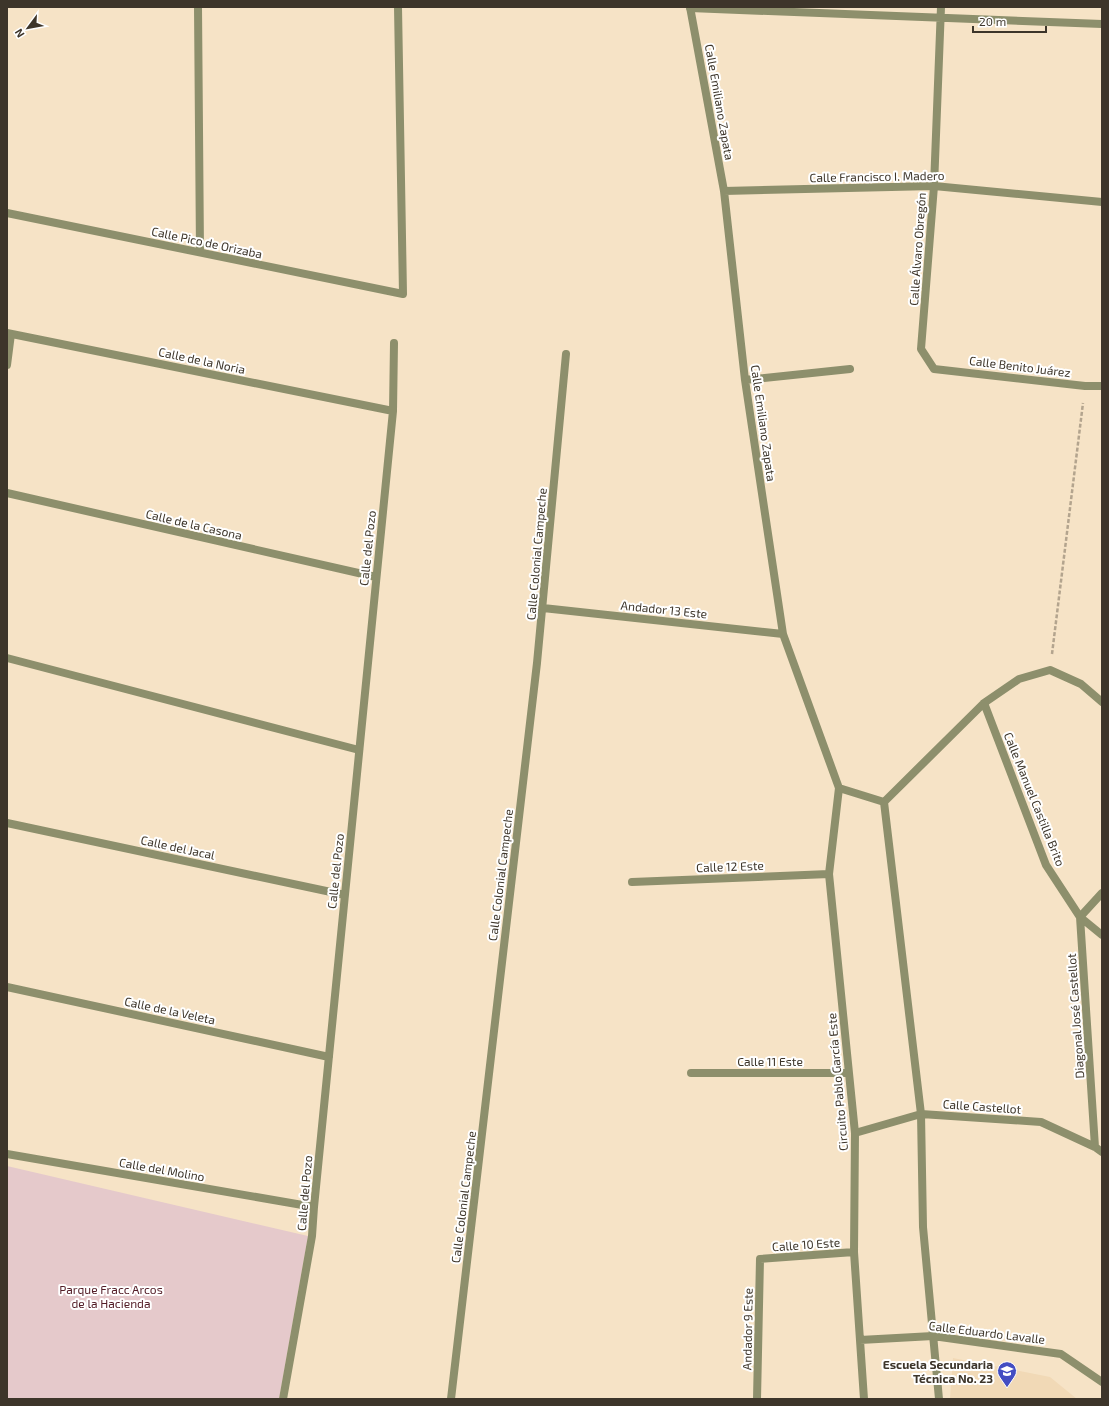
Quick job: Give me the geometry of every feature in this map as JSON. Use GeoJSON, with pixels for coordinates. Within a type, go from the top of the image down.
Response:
{"type":"FeatureCollection","features":[{"type":"Feature","properties":{"kind":"street"},"geometry":{"type":"LineString","coordinates":[[198,7],[200,252]]}},
{"type":"Feature","properties":{"kind":"street","name":"Calle Pico de Orizaba"},"geometry":{"type":"LineString","coordinates":[[7,213],[403,294],[398,7]]}},
{"type":"Feature","properties":{"kind":"street"},"geometry":{"type":"LineString","coordinates":[[690,7],[1102,24]]}},
{"type":"Feature","properties":{"kind":"street","name":"Calle Emiliano Zapata"},"geometry":{"type":"LineString","coordinates":[[690,7],[724,191],[745,380],[784,634],[839,788]]}},
{"type":"Feature","properties":{"kind":"street","name":"Calle Álvaro Obregón"},"geometry":{"type":"LineString","coordinates":[[934,368],[921,349],[934,186],[941,7]]}},
{"type":"Feature","properties":{"kind":"street","name":"Calle Francisco I. Madero"},"geometry":{"type":"LineString","coordinates":[[724,191],[934,186],[1102,202]]}},
{"type":"Feature","properties":{"kind":"street"},"geometry":{"type":"LineString","coordinates":[[7,366],[9,333]]}},
{"type":"Feature","properties":{"kind":"street","name":"Calle de la Noria"},"geometry":{"type":"LineString","coordinates":[[9,333],[393,411]]}},
{"type":"Feature","properties":{"kind":"street","name":"Calle del Pozo"},"geometry":{"type":"LineString","coordinates":[[283,1399],[312,1236],[393,411],[394,343]]}},
{"type":"Feature","properties":{"kind":"street","name":"Calle Colonial Campeche"},"geometry":{"type":"LineString","coordinates":[[451,1399],[543,608],[566,354]]}},
{"type":"Feature","properties":{"kind":"street","name":"Calle Benito Juárez"},"geometry":{"type":"LineString","coordinates":[[934,368],[1085,386],[1102,386]]}},
{"type":"Feature","properties":{"kind":"street"},"geometry":{"type":"LineString","coordinates":[[745,380],[850,369]]}},
{"type":"Feature","properties":{"kind":"street","name":"Calle de la Casona"},"geometry":{"type":"LineString","coordinates":[[7,493],[376,577]]}},
{"type":"Feature","properties":{"kind":"street","name":"Andador 13 Este"},"geometry":{"type":"LineString","coordinates":[[543,608],[784,634]]}},
{"type":"Feature","properties":{"kind":"street"},"geometry":{"type":"LineString","coordinates":[[7,658],[359,750]]}},
{"type":"Feature","properties":{"kind":"street"},"geometry":{"type":"LineString","coordinates":[[884,802],[984,703],[1019,680],[1050,670],[1081,684],[1102,702]]}},
{"type":"Feature","properties":{"kind":"street","name":"Calle Manuel Castilla Brito"},"geometry":{"type":"LineString","coordinates":[[984,703],[1046,865],[1080,917],[1102,936]]}},
{"type":"Feature","properties":{"kind":"street"},"geometry":{"type":"LineString","coordinates":[[839,788],[884,802]]}},
{"type":"Feature","properties":{"kind":"street","name":"Circuito Pablo García Este"},"geometry":{"type":"LineString","coordinates":[[839,788],[829,874],[855,1132],[854,1252],[864,1399]]}},
{"type":"Feature","properties":{"kind":"street"},"geometry":{"type":"LineString","coordinates":[[884,802],[921,1114],[923,1227],[939,1399]]}},
{"type":"Feature","properties":{"kind":"street","name":"Calle del Jacal"},"geometry":{"type":"LineString","coordinates":[[7,823],[345,895]]}},
{"type":"Feature","properties":{"kind":"street","name":"Calle 12 Este"},"geometry":{"type":"LineString","coordinates":[[632,882],[829,874]]}},
{"type":"Feature","properties":{"kind":"street"},"geometry":{"type":"LineString","coordinates":[[1080,917],[1102,893]]}},
{"type":"Feature","properties":{"kind":"street","name":"Diagonal José Castellot"},"geometry":{"type":"LineString","coordinates":[[1080,917],[1099,1149]]}},
{"type":"Feature","properties":{"kind":"street","name":"Calle de la Veleta"},"geometry":{"type":"LineString","coordinates":[[7,987],[329,1057]]}},
{"type":"Feature","properties":{"kind":"street","name":"Calle 11 Este"},"geometry":{"type":"LineString","coordinates":[[691,1073],[849,1073]]}},
{"type":"Feature","properties":{"kind":"street","name":"Calle Castellot"},"geometry":{"type":"LineString","coordinates":[[855,1132],[921,1114],[1041,1122],[1099,1149]]}},
{"type":"Feature","properties":{"kind":"street","name":"Calle del Molino"},"geometry":{"type":"LineString","coordinates":[[7,1154],[314,1207]]}},
{"type":"Feature","properties":{"kind":"street","name":"Calle 10 Este"},"geometry":{"type":"LineString","coordinates":[[760,1260],[854,1252]]}},
{"type":"Feature","properties":{"kind":"street","name":"Andador 9 Este"},"geometry":{"type":"LineString","coordinates":[[758,1399],[760,1260]]}},
{"type":"Feature","properties":{"kind":"street","name":"Calle Eduardo Lavalle"},"geometry":{"type":"LineString","coordinates":[[860,1340],[933,1336],[1061,1354],[1102,1382]]}},
{"type":"Feature","properties":{"kind":"path"},"geometry":{"type":"LineString","coordinates":[[1050,670],[1085,386]]}},
{"type":"Feature","properties":{"kind":"shaded area","name":"Escuela Secundaria Técnica No. 23"},"geometry":{"type":"Polygon","coordinates":[[[953,1358],[1050,1377],[1077,1399],[950,1399],[953,1358]]]}},
{"type":"Feature","properties":{"kind":"green space","name":"Parque Fracc Arcos de la Hacienda"},"geometry":{"type":"Polygon","coordinates":[[[7,1166],[308,1236],[279,1399],[7,1398],[7,1166]]]}},
{"type":"Feature","properties":{"kind":"place","name":"Escuela Secundaria Técnica No. 23"},"geometry":{"type":"Point","coordinates":[1007,1388]}}]}
